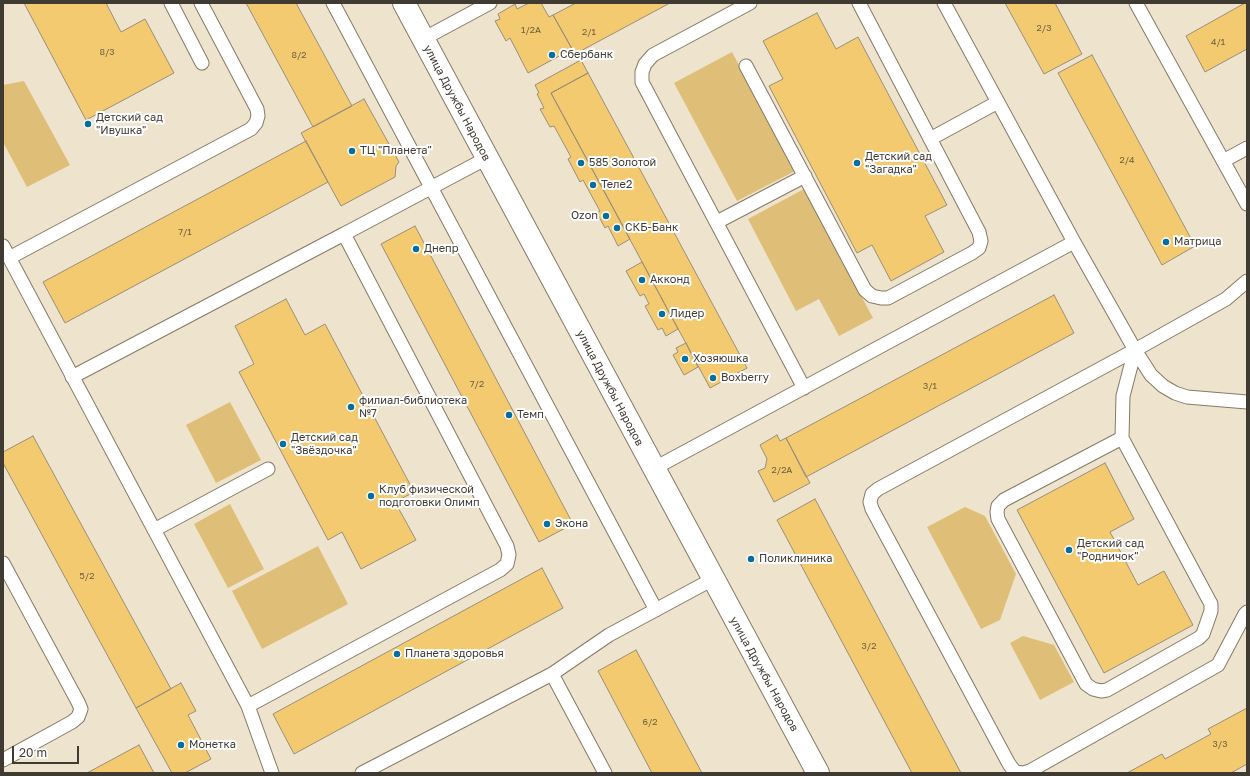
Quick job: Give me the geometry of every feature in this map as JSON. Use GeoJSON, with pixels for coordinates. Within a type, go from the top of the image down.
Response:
{"type":"FeatureCollection","features":[{"type":"Feature","properties":{"kind":"street","name":"улица Дружбы Народов"},"geometry":{"type":"LineString","coordinates":[[404,3],[818,773]]}},
{"type":"Feature","properties":{"kind":"lane"},"geometry":{"type":"LineString","coordinates":[[171,3],[202,63]]}},
{"type":"Feature","properties":{"kind":"lane"},"geometry":{"type":"LineString","coordinates":[[9,258],[251,129],[256,123],[258,116],[257,110],[201,3]]}},
{"type":"Feature","properties":{"kind":"lane"},"geometry":{"type":"LineString","coordinates":[[333,3],[656,610]]}},
{"type":"Feature","properties":{"kind":"lane"},"geometry":{"type":"LineString","coordinates":[[423,39],[490,3]]}},
{"type":"Feature","properties":{"kind":"lane"},"geometry":{"type":"LineString","coordinates":[[750,3],[654,55],[645,64],[642,72],[642,82],[804,388]]}},
{"type":"Feature","properties":{"kind":"lane"},"geometry":{"type":"LineString","coordinates":[[746,66],[865,290],[872,296],[888,298],[972,253],[979,248],[981,241],[979,232],[859,3]]}},
{"type":"Feature","properties":{"kind":"lane"},"geometry":{"type":"LineString","coordinates":[[944,3],[1074,242],[1135,350],[1151,375],[1163,386],[1175,393],[1188,397],[1247,402]]}},
{"type":"Feature","properties":{"kind":"lane"},"geometry":{"type":"LineString","coordinates":[[1136,3],[1247,204]]}},
{"type":"Feature","properties":{"kind":"lane"},"geometry":{"type":"LineString","coordinates":[[930,139],[998,102]]}},
{"type":"Feature","properties":{"kind":"lane"},"geometry":{"type":"LineString","coordinates":[[1223,161],[1247,148]]}},
{"type":"Feature","properties":{"kind":"lane"},"geometry":{"type":"LineString","coordinates":[[72,376],[487,158]]}},
{"type":"Feature","properties":{"kind":"lane"},"geometry":{"type":"LineString","coordinates":[[717,222],[805,176]]}},
{"type":"Feature","properties":{"kind":"lane"},"geometry":{"type":"LineString","coordinates":[[248,706],[500,570],[507,564],[510,555],[507,546],[344,234]]}},
{"type":"Feature","properties":{"kind":"lane"},"geometry":{"type":"LineString","coordinates":[[654,469],[1074,242]]}},
{"type":"Feature","properties":{"kind":"lane"},"geometry":{"type":"LineString","coordinates":[[3,246],[248,706],[272,773]]}},
{"type":"Feature","properties":{"kind":"lane"},"geometry":{"type":"LineString","coordinates":[[1247,281],[1226,299],[878,490],[872,494],[870,502],[872,509],[1008,764],[1015,772],[1023,773],[1030,771],[1218,666],[1244,614],[1247,612]]}},
{"type":"Feature","properties":{"kind":"lane"},"geometry":{"type":"LineString","coordinates":[[1122,438],[1004,500],[998,506],[997,512],[998,519],[1086,684],[1093,689],[1101,691],[1107,690],[1199,638],[1203,634],[1211,612],[1210,604],[1122,438],[1123,396],[1135,350]]}},
{"type":"Feature","properties":{"kind":"lane"},"geometry":{"type":"LineString","coordinates":[[154,530],[268,470]]}},
{"type":"Feature","properties":{"kind":"lane"},"geometry":{"type":"LineString","coordinates":[[3,564],[81,710],[78,717],[72,722],[3,760]]}},
{"type":"Feature","properties":{"kind":"lane"},"geometry":{"type":"LineString","coordinates":[[362,773],[552,674],[609,635],[713,579]]}},
{"type":"Feature","properties":{"kind":"lane"},"geometry":{"type":"LineString","coordinates":[[552,674],[605,773]]}},
{"type":"Feature","properties":{"kind":"shaded area"},"geometry":{"type":"Polygon","coordinates":[[[732,52],[795,171],[737,201],[674,83],[732,52]]]}},
{"type":"Feature","properties":{"kind":"shaded area"},"geometry":{"type":"Polygon","coordinates":[[[24,81],[70,165],[27,187],[3,142],[3,85],[24,81]]]}},
{"type":"Feature","properties":{"kind":"shaded area"},"geometry":{"type":"Polygon","coordinates":[[[804,189],[873,318],[839,336],[819,299],[796,311],[748,219],[804,189]]]}},
{"type":"Feature","properties":{"kind":"shaded area"},"geometry":{"type":"Polygon","coordinates":[[[230,402],[261,460],[216,483],[186,425],[230,402]]]}},
{"type":"Feature","properties":{"kind":"shaded area"},"geometry":{"type":"Polygon","coordinates":[[[230,504],[264,569],[228,588],[194,524],[230,504]]]}},
{"type":"Feature","properties":{"kind":"shaded area"},"geometry":{"type":"Polygon","coordinates":[[[965,507],[985,516],[1016,574],[1000,620],[981,629],[927,527],[965,507]]]}},
{"type":"Feature","properties":{"kind":"shaded area"},"geometry":{"type":"Polygon","coordinates":[[[318,546],[348,604],[262,649],[232,591],[318,546]]]}},
{"type":"Feature","properties":{"kind":"shaded area"},"geometry":{"type":"Polygon","coordinates":[[[1023,636],[1054,645],[1074,682],[1040,700],[1010,643],[1023,636]]]}},
{"type":"Feature","properties":{"kind":"building"},"geometry":{"type":"Polygon","coordinates":[[[24,3],[106,3],[121,32],[145,19],[174,73],[86,120],[24,3]]]}},
{"type":"Feature","properties":{"kind":"building"},"geometry":{"type":"Polygon","coordinates":[[[246,3],[296,3],[352,106],[313,127],[246,3]]]}},
{"type":"Feature","properties":{"kind":"building"},"geometry":{"type":"Polygon","coordinates":[[[529,3],[541,3],[549,17],[553,15],[572,49],[528,73],[510,38],[506,41],[495,21],[500,19],[498,14],[515,4],[517,9],[529,3]]]}},
{"type":"Feature","properties":{"kind":"building"},"geometry":{"type":"Polygon","coordinates":[[[576,3],[670,3],[575,54],[553,15],[576,3]]]}},
{"type":"Feature","properties":{"kind":"building"},"geometry":{"type":"Polygon","coordinates":[[[1005,3],[1055,3],[1082,54],[1044,74],[1005,3]]]}},
{"type":"Feature","properties":{"kind":"building"},"geometry":{"type":"Polygon","coordinates":[[[1247,3],[1247,49],[1205,72],[1186,36],[1247,3]]]}},
{"type":"Feature","properties":{"kind":"building"},"geometry":{"type":"Polygon","coordinates":[[[817,13],[836,49],[858,37],[947,205],[925,216],[944,252],[891,281],[872,245],[857,253],[769,86],[783,79],[763,41],[817,13]]]}},
{"type":"Feature","properties":{"kind":"building"},"geometry":{"type":"Polygon","coordinates":[[[1092,55],[1195,246],[1162,265],[1058,73],[1092,55]]]}},
{"type":"Feature","properties":{"kind":"building"},"geometry":{"type":"Polygon","coordinates":[[[581,60],[588,73],[551,93],[630,239],[618,246],[608,226],[605,228],[597,213],[600,211],[583,180],[580,182],[568,159],[571,157],[554,126],[550,127],[540,109],[544,108],[537,94],[539,93],[535,85],[581,60]]]}},
{"type":"Feature","properties":{"kind":"building"},"geometry":{"type":"Polygon","coordinates":[[[588,73],[747,368],[710,388],[551,93],[588,73]]]}},
{"type":"Feature","properties":{"kind":"building","name":"ТЦ \"Планета\""},"geometry":{"type":"Polygon","coordinates":[[[364,99],[399,162],[396,166],[395,177],[341,206],[301,133],[364,99]]]}},
{"type":"Feature","properties":{"kind":"building"},"geometry":{"type":"Polygon","coordinates":[[[306,141],[328,182],[65,323],[43,282],[306,141]]]}},
{"type":"Feature","properties":{"kind":"building"},"geometry":{"type":"Polygon","coordinates":[[[415,226],[573,524],[539,542],[381,244],[415,226]]]}},
{"type":"Feature","properties":{"kind":"building"},"geometry":{"type":"Polygon","coordinates":[[[642,262],[678,329],[666,336],[662,328],[658,330],[645,306],[649,304],[644,294],[640,296],[626,271],[642,262]]]}},
{"type":"Feature","properties":{"kind":"building"},"geometry":{"type":"Polygon","coordinates":[[[1054,295],[1074,333],[806,477],[786,438],[1054,295]]]}},
{"type":"Feature","properties":{"kind":"building"},"geometry":{"type":"Polygon","coordinates":[[[286,299],[305,335],[325,324],[414,492],[395,502],[416,540],[361,569],[342,532],[328,540],[239,372],[254,364],[235,326],[286,299]]]}},
{"type":"Feature","properties":{"kind":"building"},"geometry":{"type":"Polygon","coordinates":[[[686,343],[698,367],[684,375],[673,355],[678,352],[676,348],[686,343]]]}},
{"type":"Feature","properties":{"kind":"building"},"geometry":{"type":"Polygon","coordinates":[[[777,435],[780,441],[786,438],[810,483],[774,502],[758,471],[765,468],[767,459],[760,445],[777,435]]]}},
{"type":"Feature","properties":{"kind":"building"},"geometry":{"type":"Polygon","coordinates":[[[33,436],[171,689],[136,708],[3,463],[3,452],[33,436]]]}},
{"type":"Feature","properties":{"kind":"building"},"geometry":{"type":"Polygon","coordinates":[[[1105,463],[1134,519],[1110,532],[1138,585],[1164,571],[1193,625],[1104,673],[1017,510],[1105,463]]]}},
{"type":"Feature","properties":{"kind":"building"},"geometry":{"type":"Polygon","coordinates":[[[815,499],[961,773],[912,773],[777,520],[815,499]]]}},
{"type":"Feature","properties":{"kind":"building"},"geometry":{"type":"Polygon","coordinates":[[[542,568],[563,608],[294,754],[273,714],[542,568]]]}},
{"type":"Feature","properties":{"kind":"building"},"geometry":{"type":"Polygon","coordinates":[[[636,650],[702,773],[652,773],[598,671],[636,650]]]}},
{"type":"Feature","properties":{"kind":"building"},"geometry":{"type":"Polygon","coordinates":[[[181,683],[196,711],[188,715],[211,759],[185,773],[172,773],[136,708],[181,683]]]}},
{"type":"Feature","properties":{"kind":"building"},"geometry":{"type":"Polygon","coordinates":[[[1247,708],[1247,764],[1231,773],[1127,773],[1162,754],[1165,759],[1211,734],[1208,729],[1247,708]]]}},
{"type":"Feature","properties":{"kind":"building"},"geometry":{"type":"Polygon","coordinates":[[[139,745],[154,773],[87,773],[139,745]]]}},
{"type":"Feature","properties":{"kind":"place","name":"Сбербанк"},"geometry":{"type":"Point","coordinates":[552,55]}},
{"type":"Feature","properties":{"kind":"place","name":"Детский сад \"Ивушка\""},"geometry":{"type":"Point","coordinates":[88,124]}},
{"type":"Feature","properties":{"kind":"place","name":"ТЦ \"Планета\""},"geometry":{"type":"Point","coordinates":[352,151]}},
{"type":"Feature","properties":{"kind":"place","name":"585 Золотой"},"geometry":{"type":"Point","coordinates":[581,163]}},
{"type":"Feature","properties":{"kind":"place","name":"Детский сад \"Загадка\""},"geometry":{"type":"Point","coordinates":[857,163]}},
{"type":"Feature","properties":{"kind":"place","name":"Теле2"},"geometry":{"type":"Point","coordinates":[593,185]}},
{"type":"Feature","properties":{"kind":"place","name":"Ozon"},"geometry":{"type":"Point","coordinates":[606,216]}},
{"type":"Feature","properties":{"kind":"place","name":"СКБ-Банк"},"geometry":{"type":"Point","coordinates":[617,228]}},
{"type":"Feature","properties":{"kind":"place","name":"Матрица"},"geometry":{"type":"Point","coordinates":[1166,242]}},
{"type":"Feature","properties":{"kind":"place","name":"Днепр"},"geometry":{"type":"Point","coordinates":[416,249]}},
{"type":"Feature","properties":{"kind":"place","name":"Акконд"},"geometry":{"type":"Point","coordinates":[642,280]}},
{"type":"Feature","properties":{"kind":"place","name":"Лидер"},"geometry":{"type":"Point","coordinates":[662,314]}},
{"type":"Feature","properties":{"kind":"place","name":"Хозяюшка"},"geometry":{"type":"Point","coordinates":[685,359]}},
{"type":"Feature","properties":{"kind":"place","name":"Boxberry"},"geometry":{"type":"Point","coordinates":[713,378]}},
{"type":"Feature","properties":{"kind":"place","name":"филиал-библиотека №7"},"geometry":{"type":"Point","coordinates":[351,407]}},
{"type":"Feature","properties":{"kind":"place","name":"Темп"},"geometry":{"type":"Point","coordinates":[509,415]}},
{"type":"Feature","properties":{"kind":"place","name":"Детский сад \"Звёздочка\""},"geometry":{"type":"Point","coordinates":[283,444]}},
{"type":"Feature","properties":{"kind":"place","name":"Клуб физической подготовки Олимп"},"geometry":{"type":"Point","coordinates":[371,496]}},
{"type":"Feature","properties":{"kind":"place","name":"Экона"},"geometry":{"type":"Point","coordinates":[547,524]}},
{"type":"Feature","properties":{"kind":"place","name":"Детский сад \"Родничок\""},"geometry":{"type":"Point","coordinates":[1069,550]}},
{"type":"Feature","properties":{"kind":"place","name":"Поликлиника"},"geometry":{"type":"Point","coordinates":[751,559]}},
{"type":"Feature","properties":{"kind":"place","name":"Планета здоровья"},"geometry":{"type":"Point","coordinates":[397,654]}},
{"type":"Feature","properties":{"kind":"place","name":"Монетка"},"geometry":{"type":"Point","coordinates":[181,745]}}]}
